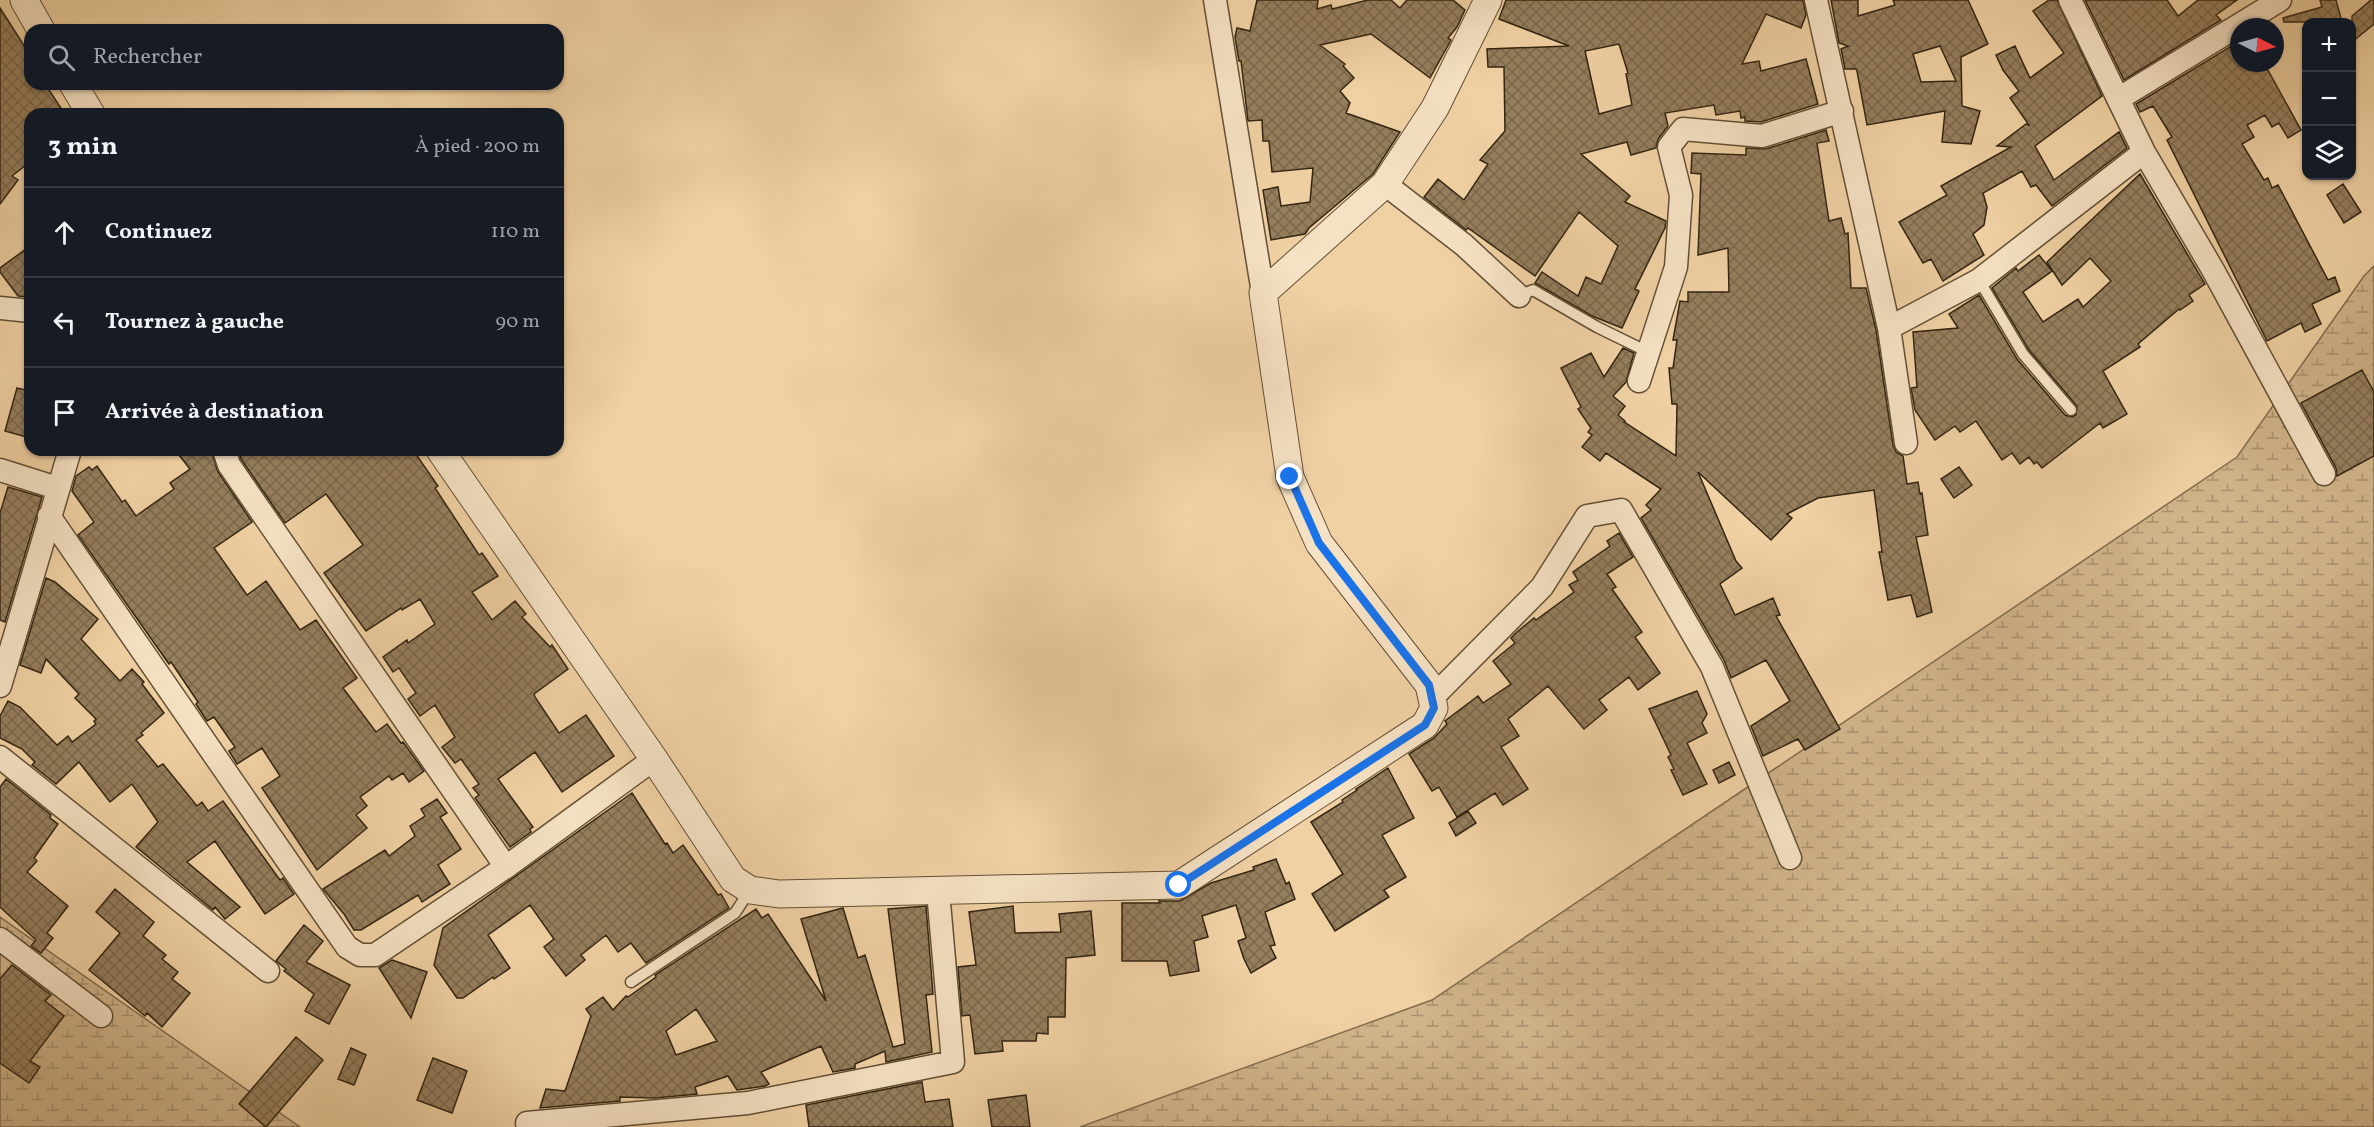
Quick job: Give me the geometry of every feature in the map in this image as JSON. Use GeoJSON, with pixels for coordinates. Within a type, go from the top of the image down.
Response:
{"type":"FeatureCollection","features":[{"type":"Feature","properties":{"kind":"street"},"geometry":{"type":"LineString","coordinates":[[24,0],[38,24]]}},
{"type":"Feature","properties":{"kind":"street"},"geometry":{"type":"LineString","coordinates":[[444,456],[654,759],[733,879],[750,890],[779,894],[1179,885],[1425,725],[1434,708],[1429,685],[1319,543],[1290,477],[1263,293],[1215,0]]}},
{"type":"Feature","properties":{"kind":"street"},"geometry":{"type":"LineString","coordinates":[[1263,293],[1385,184],[1435,108],[1488,0]]}},
{"type":"Feature","properties":{"kind":"street"},"geometry":{"type":"LineString","coordinates":[[1816,0],[1889,328],[1906,443]]}},
{"type":"Feature","properties":{"kind":"street"},"geometry":{"type":"LineString","coordinates":[[2070,0],[2144,152],[2213,270],[2324,474]]}},
{"type":"Feature","properties":{"kind":"street"},"geometry":{"type":"LineString","coordinates":[[2118,99],[2280,0]]}},
{"type":"Feature","properties":{"kind":"street"},"geometry":{"type":"LineString","coordinates":[[77,90],[87,108]]}},
{"type":"Feature","properties":{"kind":"street"},"geometry":{"type":"LineString","coordinates":[[1639,381],[1676,267],[1681,195],[1669,147],[1683,129],[1761,136],[1842,111]]}},
{"type":"Feature","properties":{"kind":"street"},"geometry":{"type":"LineString","coordinates":[[1889,328],[1979,280],[2144,152]]}},
{"type":"Feature","properties":{"kind":"street"},"geometry":{"type":"LineString","coordinates":[[1385,184],[1464,245],[1519,296]]}},
{"type":"Feature","properties":{"kind":"street"},"geometry":{"type":"LineString","coordinates":[[0,308],[24,310]]}},
{"type":"Feature","properties":{"kind":"street"},"geometry":{"type":"LineString","coordinates":[[0,687],[68,456]]}},
{"type":"Feature","properties":{"kind":"street"},"geometry":{"type":"LineString","coordinates":[[226,456],[229,465],[506,867]]}},
{"type":"Feature","properties":{"kind":"street"},"geometry":{"type":"LineString","coordinates":[[0,470],[57,488]]}},
{"type":"Feature","properties":{"kind":"street"},"geometry":{"type":"LineString","coordinates":[[1432,698],[1542,587],[1587,516],[1621,510],[1712,667],[1790,858]]}},
{"type":"Feature","properties":{"kind":"street"},"geometry":{"type":"LineString","coordinates":[[49,516],[347,947],[360,955],[375,955],[506,867],[654,759]]}},
{"type":"Feature","properties":{"kind":"street"},"geometry":{"type":"LineString","coordinates":[[0,757],[268,971]]}},
{"type":"Feature","properties":{"kind":"street"},"geometry":{"type":"LineString","coordinates":[[527,1123],[748,1103],[953,1062],[938,891]]}},
{"type":"Feature","properties":{"kind":"street"},"geometry":{"type":"LineString","coordinates":[[0,939],[101,1016]]}},
{"type":"Feature","properties":{"kind":"lane"},"geometry":{"type":"LineString","coordinates":[[1979,280],[2024,354],[2071,410]]}},
{"type":"Feature","properties":{"kind":"lane"},"geometry":{"type":"LineString","coordinates":[[1519,296],[1533,290],[1597,327],[1648,352]]}},
{"type":"Feature","properties":{"kind":"lane"},"geometry":{"type":"LineString","coordinates":[[631,982],[735,913],[750,890]]}},
{"type":"Feature","properties":{"kind":"green space"},"geometry":{"type":"Polygon","coordinates":[[[2374,266],[2374,1127],[1080,1127],[1432,1000],[2237,457],[2364,276],[2374,266]]]}},
{"type":"Feature","properties":{"kind":"green space"},"geometry":{"type":"Polygon","coordinates":[[[0,917],[300,1127],[0,1127],[0,917]]]}},
{"type":"Feature","properties":{"kind":"building"},"geometry":{"type":"Polygon","coordinates":[[[1257,0],[1318,0],[1317,9],[1331,5],[1332,9],[1368,0],[1391,0],[1400,8],[1407,0],[1453,0],[1465,10],[1457,27],[1448,38],[1451,40],[1430,78],[1371,34],[1320,45],[1345,64],[1343,66],[1354,78],[1340,91],[1350,103],[1346,113],[1400,132],[1373,174],[1309,228],[1305,234],[1271,240],[1263,190],[1278,187],[1281,206],[1310,202],[1313,168],[1272,172],[1269,141],[1263,141],[1262,120],[1248,121],[1241,61],[1239,61],[1235,37],[1237,28],[1250,31],[1257,0]]]}},
{"type":"Feature","properties":{"kind":"building"},"geometry":{"type":"Polygon","coordinates":[[[1506,0],[1803,0],[1806,15],[1801,28],[1766,14],[1742,64],[1759,61],[1761,71],[1806,59],[1818,104],[1761,122],[1745,121],[1745,117],[1741,118],[1740,111],[1716,115],[1714,105],[1665,113],[1668,126],[1658,139],[1656,148],[1631,155],[1627,142],[1581,154],[1630,196],[1625,202],[1666,221],[1665,228],[1635,289],[1639,291],[1622,328],[1592,316],[1535,283],[1542,272],[1578,296],[1586,277],[1601,284],[1618,246],[1579,212],[1535,276],[1468,228],[1466,230],[1424,197],[1438,179],[1464,200],[1488,164],[1480,160],[1505,131],[1504,67],[1488,67],[1487,49],[1569,46],[1499,19],[1506,0]],[[1619,44],[1585,51],[1599,114],[1632,105],[1626,74],[1628,73],[1619,44]]]}},
{"type":"Feature","properties":{"kind":"building"},"geometry":{"type":"Polygon","coordinates":[[[1831,0],[1858,0],[1858,16],[1895,5],[1893,0],[1968,0],[1988,44],[1961,57],[1962,106],[1980,111],[1971,144],[1942,142],[1945,111],[1867,125],[1857,71],[1856,69],[1845,69],[1841,49],[1848,46],[1839,43],[1831,0]],[[1940,46],[1913,54],[1921,82],[1956,81],[1940,46]]]}},
{"type":"Feature","properties":{"kind":"building"},"geometry":{"type":"Polygon","coordinates":[[[2049,0],[2057,0],[2102,96],[2035,146],[2054,180],[2119,132],[2127,148],[2052,206],[2036,185],[2031,187],[2022,171],[1983,193],[1987,207],[1984,225],[1973,234],[1984,255],[1943,281],[1931,259],[1923,263],[1899,222],[1947,195],[1941,186],[2011,147],[1997,146],[2026,124],[2029,125],[2010,98],[2019,91],[2003,70],[1996,55],[2015,46],[2030,78],[2064,53],[2033,11],[2049,0]]]}},
{"type":"Feature","properties":{"kind":"building"},"geometry":{"type":"Polygon","coordinates":[[[2085,0],[2167,0],[2178,16],[2198,0],[2237,0],[2216,15],[2221,20],[2124,80],[2085,0]]]}},
{"type":"Feature","properties":{"kind":"building"},"geometry":{"type":"Polygon","coordinates":[[[2320,0],[2336,0],[2341,18],[2302,18],[2302,22],[2284,22],[2283,18],[2322,7],[2320,0]]]}},
{"type":"Feature","properties":{"kind":"building"},"geometry":{"type":"Polygon","coordinates":[[[2374,0],[2374,24],[2356,39],[2356,18],[2352,16],[2374,0]]]}},
{"type":"Feature","properties":{"kind":"building"},"geometry":{"type":"Polygon","coordinates":[[[0,8],[24,46],[24,90],[49,90],[61,108],[24,108],[24,167],[12,176],[18,180],[0,204],[0,8]]]}},
{"type":"Feature","properties":{"kind":"building"},"geometry":{"type":"Polygon","coordinates":[[[2230,47],[2230,72],[2269,72],[2301,130],[2288,138],[2279,123],[2272,127],[2265,115],[2247,125],[2254,137],[2242,144],[2264,180],[2268,178],[2272,188],[2278,185],[2328,280],[2335,277],[2340,291],[2312,304],[2321,324],[2305,332],[2301,323],[2267,341],[2167,140],[2172,137],[2153,106],[2140,112],[2136,104],[2230,47]]]}},
{"type":"Feature","properties":{"kind":"building"},"geometry":{"type":"Polygon","coordinates":[[[1826,130],[1829,141],[1817,143],[1829,221],[1841,218],[1845,234],[1848,233],[1851,288],[1866,288],[1876,330],[1893,445],[1896,452],[1903,456],[1907,484],[1918,482],[1920,494],[1922,493],[1928,535],[1916,537],[1932,612],[1917,617],[1911,595],[1888,600],[1879,552],[1882,552],[1874,490],[1818,498],[1787,514],[1792,518],[1771,540],[1698,472],[1736,561],[1742,568],[1720,584],[1735,615],[1773,598],[1780,615],[1776,616],[1840,729],[1805,750],[1798,739],[1763,756],[1751,726],[1790,701],[1766,660],[1731,678],[1724,660],[1641,518],[1651,510],[1646,505],[1661,489],[1606,453],[1600,461],[1582,447],[1592,435],[1588,432],[1591,428],[1578,409],[1581,407],[1561,368],[1591,353],[1604,377],[1623,348],[1634,353],[1626,382],[1613,396],[1625,406],[1618,415],[1624,422],[1676,456],[1677,404],[1672,404],[1669,368],[1673,368],[1677,340],[1673,340],[1680,301],[1688,302],[1688,292],[1729,292],[1728,248],[1698,255],[1701,174],[1691,173],[1692,153],[1746,155],[1746,148],[1766,149],[1826,130]]]}},
{"type":"Feature","properties":{"kind":"building"},"geometry":{"type":"Polygon","coordinates":[[[2140,174],[2205,284],[2189,295],[2193,301],[2179,309],[2138,344],[2140,347],[2103,371],[2127,414],[2103,428],[2100,423],[2042,468],[2037,462],[2034,464],[2029,457],[2020,464],[2012,453],[2002,460],[1976,421],[1960,432],[1955,426],[1935,440],[1915,410],[1911,388],[1917,387],[1913,332],[1958,328],[1949,314],[1979,295],[2017,359],[2065,415],[2072,417],[2076,415],[2077,406],[2029,350],[1992,288],[2016,268],[2018,271],[2039,255],[2052,271],[2023,292],[2043,322],[2078,299],[2083,307],[2111,281],[2090,258],[2062,285],[2047,262],[2140,174]]]}},
{"type":"Feature","properties":{"kind":"building"},"geometry":{"type":"Polygon","coordinates":[[[2343,184],[2361,212],[2344,223],[2327,195],[2343,184]]]}},
{"type":"Feature","properties":{"kind":"building"},"geometry":{"type":"Polygon","coordinates":[[[24,250],[24,296],[18,296],[0,272],[0,268],[24,250]]]}},
{"type":"Feature","properties":{"kind":"building"},"geometry":{"type":"Polygon","coordinates":[[[2362,370],[2374,392],[2374,456],[2337,476],[2336,468],[2301,403],[2362,370]]]}},
{"type":"Feature","properties":{"kind":"building"},"geometry":{"type":"Polygon","coordinates":[[[17,388],[24,390],[24,436],[5,431],[17,388]]]}},
{"type":"Feature","properties":{"kind":"building"},"geometry":{"type":"Polygon","coordinates":[[[180,456],[213,456],[218,472],[252,522],[214,548],[247,595],[266,581],[300,630],[316,620],[357,678],[343,688],[376,732],[387,724],[424,771],[409,782],[403,773],[392,780],[389,776],[360,797],[367,806],[356,815],[367,828],[317,870],[262,788],[280,776],[262,748],[237,764],[229,751],[235,747],[214,717],[207,721],[196,704],[198,702],[171,662],[169,664],[78,535],[94,522],[72,491],[76,476],[89,467],[92,470],[97,466],[122,502],[125,500],[136,516],[174,489],[170,483],[190,469],[180,456]]]}},
{"type":"Feature","properties":{"kind":"building"},"geometry":{"type":"Polygon","coordinates":[[[240,456],[417,456],[438,486],[435,488],[479,555],[482,553],[498,576],[472,592],[492,620],[515,601],[526,614],[522,617],[550,647],[552,645],[568,669],[534,694],[535,697],[559,733],[586,715],[614,756],[562,792],[535,752],[498,779],[533,827],[530,829],[531,832],[510,847],[475,798],[479,795],[473,788],[479,784],[461,759],[455,763],[442,747],[455,737],[435,705],[420,716],[408,699],[416,693],[399,668],[393,672],[383,657],[435,624],[420,599],[402,610],[401,608],[366,631],[324,573],[363,545],[326,494],[285,523],[240,456]]]}},
{"type":"Feature","properties":{"kind":"building"},"geometry":{"type":"Polygon","coordinates":[[[1959,467],[1972,485],[1954,498],[1941,479],[1959,467]]]}},
{"type":"Feature","properties":{"kind":"building"},"geometry":{"type":"Polygon","coordinates":[[[8,487],[42,497],[5,622],[0,620],[0,513],[8,487]]]}},
{"type":"Feature","properties":{"kind":"building"},"geometry":{"type":"Polygon","coordinates":[[[1619,533],[1633,557],[1607,574],[1616,587],[1612,589],[1642,632],[1635,637],[1660,673],[1638,690],[1629,677],[1599,700],[1607,710],[1584,729],[1548,686],[1508,719],[1519,736],[1501,747],[1528,789],[1503,805],[1495,793],[1457,817],[1439,787],[1432,791],[1409,754],[1434,738],[1447,724],[1445,721],[1478,696],[1483,703],[1511,684],[1493,661],[1515,643],[1511,638],[1517,632],[1574,592],[1569,585],[1578,580],[1573,572],[1610,546],[1607,541],[1619,533]]]}},
{"type":"Feature","properties":{"kind":"building"},"geometry":{"type":"Polygon","coordinates":[[[46,578],[55,582],[98,619],[81,639],[120,681],[132,669],[144,682],[142,684],[164,713],[136,740],[158,767],[163,764],[197,806],[202,802],[208,811],[223,801],[280,880],[283,878],[294,894],[265,914],[215,841],[187,862],[240,907],[225,919],[215,907],[213,910],[136,847],[158,822],[132,784],[110,802],[79,762],[56,784],[32,765],[35,762],[22,749],[0,738],[0,716],[8,701],[20,707],[57,745],[68,736],[72,742],[96,724],[94,721],[96,719],[75,698],[79,694],[46,659],[41,673],[20,665],[46,578]]]}},
{"type":"Feature","properties":{"kind":"building"},"geometry":{"type":"Polygon","coordinates":[[[1697,691],[1707,714],[1702,723],[1707,733],[1687,743],[1707,784],[1683,795],[1671,770],[1674,769],[1668,757],[1671,755],[1649,709],[1697,691]]]}},
{"type":"Feature","properties":{"kind":"building"},"geometry":{"type":"Polygon","coordinates":[[[1729,762],[1735,775],[1719,783],[1713,770],[1729,762]]]}},
{"type":"Feature","properties":{"kind":"building"},"geometry":{"type":"Polygon","coordinates":[[[1388,768],[1414,818],[1382,835],[1406,877],[1384,890],[1389,897],[1335,931],[1312,894],[1343,874],[1311,822],[1343,802],[1342,800],[1356,789],[1388,768]]]}},
{"type":"Feature","properties":{"kind":"building"},"geometry":{"type":"Polygon","coordinates":[[[6,779],[51,815],[50,818],[58,824],[34,858],[37,861],[27,872],[68,906],[47,933],[53,938],[41,953],[31,946],[36,940],[0,907],[0,787],[6,779]]]}},
{"type":"Feature","properties":{"kind":"building"},"geometry":{"type":"Polygon","coordinates":[[[632,793],[665,844],[667,843],[673,853],[683,845],[729,908],[646,963],[631,943],[618,952],[606,935],[581,955],[585,960],[566,976],[544,947],[554,939],[530,905],[488,935],[510,968],[463,998],[457,998],[434,965],[443,928],[632,793]]]}},
{"type":"Feature","properties":{"kind":"building"},"geometry":{"type":"Polygon","coordinates":[[[437,799],[447,813],[440,817],[461,849],[438,865],[450,884],[422,902],[418,895],[361,930],[354,930],[323,889],[385,850],[389,856],[415,836],[410,826],[425,816],[421,809],[437,799]]]}},
{"type":"Feature","properties":{"kind":"building"},"geometry":{"type":"Polygon","coordinates":[[[1468,811],[1476,823],[1456,836],[1449,823],[1468,811]]]}},
{"type":"Feature","properties":{"kind":"building"},"geometry":{"type":"Polygon","coordinates":[[[1276,859],[1286,884],[1289,882],[1295,899],[1265,912],[1275,945],[1270,946],[1276,958],[1251,973],[1238,941],[1246,938],[1236,905],[1202,916],[1208,937],[1194,941],[1199,971],[1170,976],[1167,961],[1122,961],[1122,903],[1180,901],[1211,883],[1254,870],[1253,867],[1276,859]]]}},
{"type":"Feature","properties":{"kind":"building"},"geometry":{"type":"Polygon","coordinates":[[[115,889],[154,922],[143,936],[166,955],[162,959],[178,972],[172,979],[190,993],[162,1027],[147,1013],[145,1016],[89,970],[120,933],[96,912],[115,889]]]}},
{"type":"Feature","properties":{"kind":"building"},"geometry":{"type":"Polygon","coordinates":[[[926,906],[933,994],[926,995],[932,1052],[886,1062],[885,1051],[855,1064],[855,1068],[833,1072],[821,1046],[761,1072],[769,1084],[765,1086],[737,1090],[728,1076],[695,1087],[697,1094],[655,1098],[620,1097],[620,1101],[540,1108],[546,1089],[565,1091],[591,1016],[586,1009],[603,997],[613,1010],[626,996],[628,997],[656,977],[655,975],[756,909],[762,918],[768,914],[826,1001],[801,919],[843,908],[858,958],[865,955],[893,1047],[905,1044],[888,909],[926,906]],[[696,1009],[666,1031],[676,1055],[717,1041],[696,1009]]]}},
{"type":"Feature","properties":{"kind":"building"},"geometry":{"type":"Polygon","coordinates":[[[1013,906],[1015,933],[1061,932],[1059,914],[1091,911],[1095,955],[1066,958],[1065,1017],[1048,1017],[1048,1034],[1037,1033],[1036,1041],[1002,1041],[1003,1051],[975,1054],[970,1015],[962,1016],[958,967],[976,965],[969,912],[1013,906]]]}},
{"type":"Feature","properties":{"kind":"building"},"geometry":{"type":"Polygon","coordinates":[[[304,925],[323,941],[306,962],[350,985],[329,1024],[305,1011],[314,994],[284,971],[286,969],[276,961],[304,925]]]}},
{"type":"Feature","properties":{"kind":"building"},"geometry":{"type":"Polygon","coordinates":[[[392,960],[427,972],[411,1018],[379,968],[392,960]]]}},
{"type":"Feature","properties":{"kind":"building"},"geometry":{"type":"Polygon","coordinates":[[[12,965],[51,995],[45,1001],[64,1016],[30,1061],[40,1067],[29,1083],[0,1063],[0,979],[12,965]]]}},
{"type":"Feature","properties":{"kind":"building"},"geometry":{"type":"Polygon","coordinates":[[[296,1037],[323,1060],[266,1127],[239,1104],[296,1037]]]}},
{"type":"Feature","properties":{"kind":"building"},"geometry":{"type":"Polygon","coordinates":[[[351,1048],[366,1055],[354,1085],[338,1079],[351,1048]]]}},
{"type":"Feature","properties":{"kind":"building"},"geometry":{"type":"Polygon","coordinates":[[[433,1058],[467,1071],[452,1113],[417,1100],[433,1058]]]}},
{"type":"Feature","properties":{"kind":"building"},"geometry":{"type":"Polygon","coordinates":[[[922,1082],[925,1102],[949,1099],[953,1127],[809,1127],[806,1105],[922,1082]]]}},
{"type":"Feature","properties":{"kind":"building"},"geometry":{"type":"Polygon","coordinates":[[[1026,1095],[1030,1127],[992,1127],[988,1100],[1026,1095]]]}},
{"type":"Feature","properties":{"kind":"route"},"geometry":{"type":"LineString","coordinates":[[1179,885],[1425,725],[1434,708],[1429,685],[1319,543],[1290,477]]}}]}
